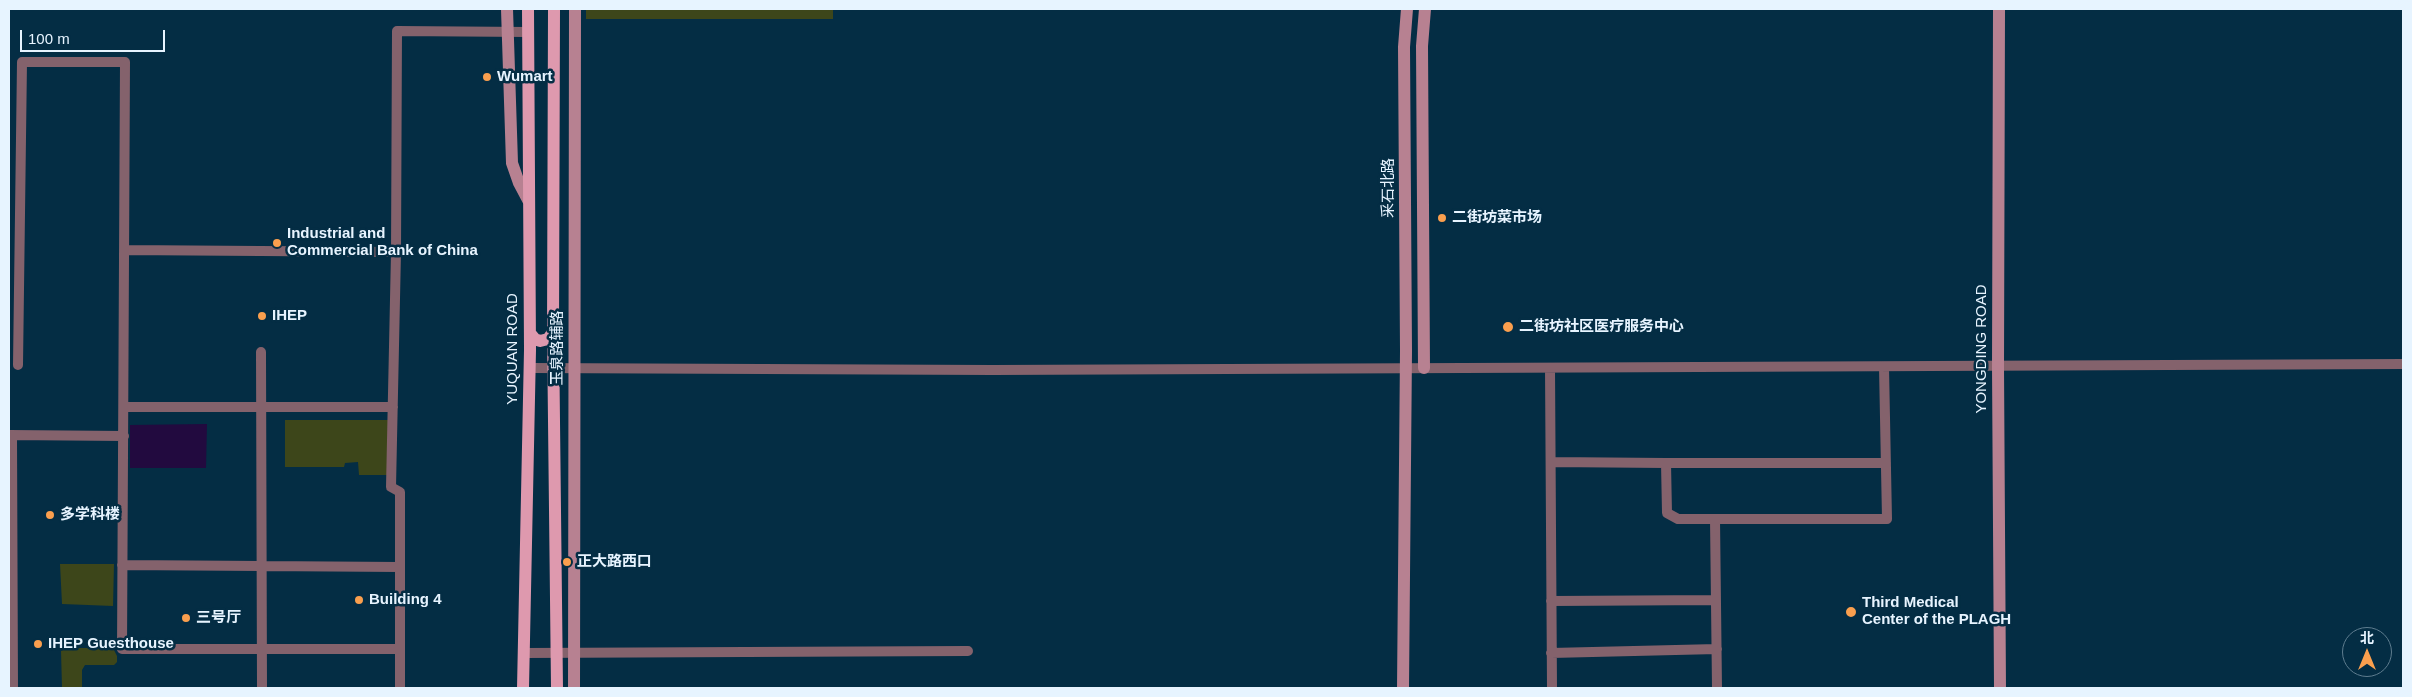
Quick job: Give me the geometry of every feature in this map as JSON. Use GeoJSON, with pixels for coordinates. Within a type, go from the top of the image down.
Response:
{"type":"FeatureCollection","features":[{"type":"Feature","properties":{"kind":"main road","name":"YUQUAN ROAD"},"geometry":{"type":"LineString","coordinates":[[523,688],[530,368],[528,9]]}},
{"type":"Feature","properties":{"kind":"main road"},"geometry":{"type":"LineString","coordinates":[[554,9],[556,688]]}},
{"type":"Feature","properties":{"kind":"main road"},"geometry":{"type":"LineString","coordinates":[[530,333],[535,339],[540,341],[548,339],[554,332]]}},
{"type":"Feature","properties":{"kind":"street"},"geometry":{"type":"LineString","coordinates":[[506,9],[512,162],[518,183],[528,200]]}},
{"type":"Feature","properties":{"kind":"street","name":"玉泉路辅路"},"geometry":{"type":"LineString","coordinates":[[574,688],[575,9]]}},
{"type":"Feature","properties":{"kind":"street","name":"采石北路"},"geometry":{"type":"LineString","coordinates":[[1403,688],[1406,368],[1404,47],[1407,9]]}},
{"type":"Feature","properties":{"kind":"street"},"geometry":{"type":"LineString","coordinates":[[1424,368],[1422,46],[1425,9]]}},
{"type":"Feature","properties":{"kind":"street","name":"YONGDING ROAD"},"geometry":{"type":"LineString","coordinates":[[1999,9],[1998,366],[2000,688]]}},
{"type":"Feature","properties":{"kind":"street"},"geometry":{"type":"LineString","coordinates":[[400,688],[400,492],[391,487],[396,252],[397,30],[528,32]]}},
{"type":"Feature","properties":{"kind":"street"},"geometry":{"type":"LineString","coordinates":[[18,365],[14,295],[22,62],[125,62],[122,649],[400,649]]}},
{"type":"Feature","properties":{"kind":"street"},"geometry":{"type":"LineString","coordinates":[[124,250],[396,252]]}},
{"type":"Feature","properties":{"kind":"street"},"geometry":{"type":"LineString","coordinates":[[261,352],[262,688]]}},
{"type":"Feature","properties":{"kind":"street"},"geometry":{"type":"LineString","coordinates":[[530,368],[994,370],[2403,364]]}},
{"type":"Feature","properties":{"kind":"street"},"geometry":{"type":"LineString","coordinates":[[1666,463],[1667,512],[1678,519],[1887,519],[1884,367]]}},
{"type":"Feature","properties":{"kind":"street"},"geometry":{"type":"LineString","coordinates":[[1550,368],[1552,688]]}},
{"type":"Feature","properties":{"kind":"street"},"geometry":{"type":"LineString","coordinates":[[124,407],[392,407]]}},
{"type":"Feature","properties":{"kind":"street"},"geometry":{"type":"LineString","coordinates":[[13,688],[11,664],[11,435],[124,436]]}},
{"type":"Feature","properties":{"kind":"street"},"geometry":{"type":"LineString","coordinates":[[1551,462],[1886,463]]}},
{"type":"Feature","properties":{"kind":"street"},"geometry":{"type":"LineString","coordinates":[[1715,519],[1717,688]]}},
{"type":"Feature","properties":{"kind":"street"},"geometry":{"type":"LineString","coordinates":[[122,566],[400,567]]}},
{"type":"Feature","properties":{"kind":"street"},"geometry":{"type":"LineString","coordinates":[[1551,601],[1716,600]]}},
{"type":"Feature","properties":{"kind":"street"},"geometry":{"type":"LineString","coordinates":[[1552,653],[1717,649]]}},
{"type":"Feature","properties":{"kind":"street"},"geometry":{"type":"LineString","coordinates":[[524,653],[968,651]]}},
{"type":"Feature","properties":{"kind":"green space"},"geometry":{"type":"Polygon","coordinates":[[[586,9],[833,9],[833,19],[586,19],[586,9]]]}},
{"type":"Feature","properties":{"kind":"green space"},"geometry":{"type":"Polygon","coordinates":[[[285,420],[389,420],[389,475],[359,475],[358,462],[345,463],[344,467],[285,467],[285,420]]]}},
{"type":"Feature","properties":{"kind":"green space"},"geometry":{"type":"Polygon","coordinates":[[[60,564],[114,564],[113,606],[62,604],[60,564]]]}},
{"type":"Feature","properties":{"kind":"green space"},"geometry":{"type":"Polygon","coordinates":[[[67,648],[113,648],[117,656],[117,662],[114,665],[85,665],[82,670],[82,688],[62,688],[61,651],[67,648]]]}},
{"type":"Feature","properties":{"kind":"shaded area"},"geometry":{"type":"Polygon","coordinates":[[[207,424],[206,468],[130,468],[130,425],[207,424]]]}},
{"type":"Feature","properties":{"kind":"place","name":"Wumart"},"geometry":{"type":"Point","coordinates":[487,77]}},
{"type":"Feature","properties":{"kind":"place","name":"二街坊菜市场"},"geometry":{"type":"Point","coordinates":[1442,218]}},
{"type":"Feature","properties":{"kind":"place","name":"Industrial and Commercial Bank of China"},"geometry":{"type":"Point","coordinates":[277,243]}},
{"type":"Feature","properties":{"kind":"place","name":"IHEP"},"geometry":{"type":"Point","coordinates":[262,316]}},
{"type":"Feature","properties":{"kind":"place","name":"二街坊社区医疗服务中心"},"geometry":{"type":"Point","coordinates":[1508,327]}},
{"type":"Feature","properties":{"kind":"place","name":"多学科楼"},"geometry":{"type":"Point","coordinates":[50,515]}},
{"type":"Feature","properties":{"kind":"place","name":"正大路西口"},"geometry":{"type":"Point","coordinates":[567,562]}},
{"type":"Feature","properties":{"kind":"place","name":"Building 4"},"geometry":{"type":"Point","coordinates":[359,600]}},
{"type":"Feature","properties":{"kind":"place","name":"Third Medical Center of the PLAGH"},"geometry":{"type":"Point","coordinates":[1851,612]}},
{"type":"Feature","properties":{"kind":"place","name":"三号厅"},"geometry":{"type":"Point","coordinates":[186,618]}},
{"type":"Feature","properties":{"kind":"place","name":"IHEP Guesthouse"},"geometry":{"type":"Point","coordinates":[38,644]}}]}
